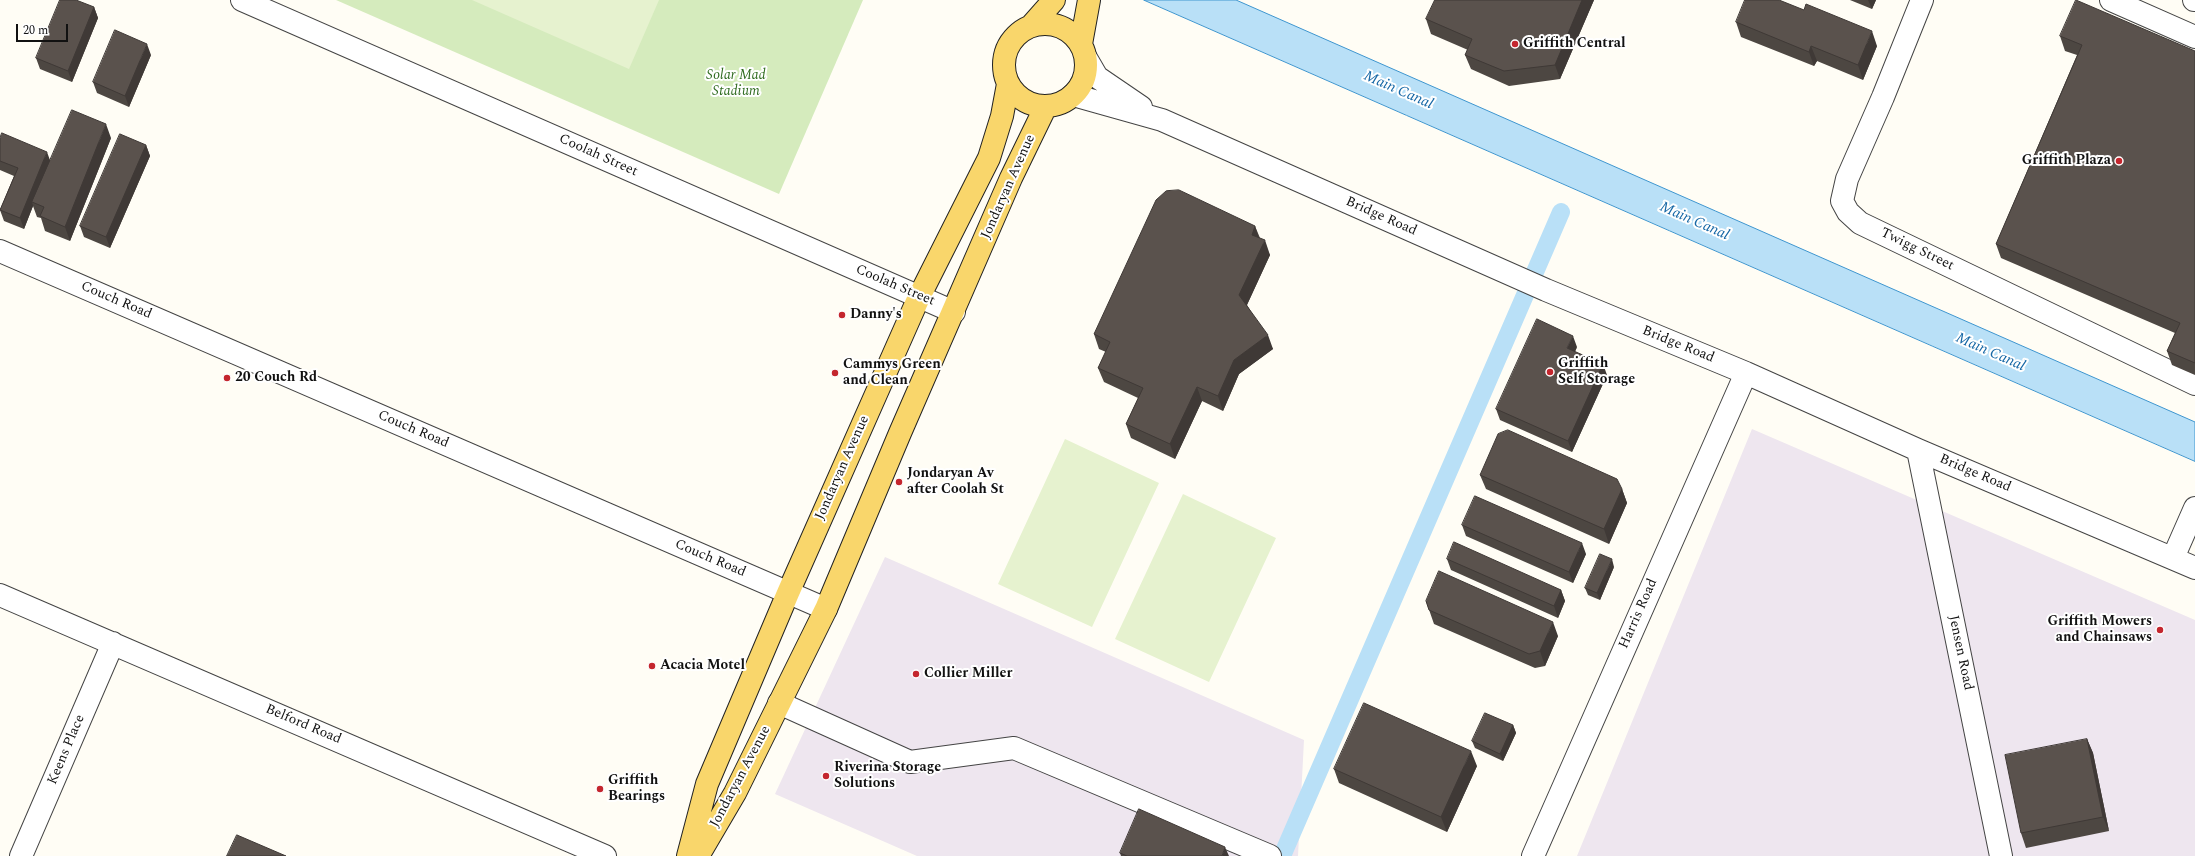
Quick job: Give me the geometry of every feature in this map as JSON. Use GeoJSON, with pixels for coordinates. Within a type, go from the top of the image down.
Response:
{"type":"FeatureCollection","features":[{"type":"Feature","properties":{"kind":"main road"},"geometry":{"type":"LineString","coordinates":[[1054,0],[1031,26],[1019,33],[1010,44],[1004,57],[1004,71],[1008,84],[1015,93],[1024,100],[1046,106],[1065,101],[1073,95],[1084,78],[1084,51],[1089,0]]}},
{"type":"Feature","properties":{"kind":"main road"},"geometry":{"type":"LineString","coordinates":[[1031,26],[1054,24],[1065,28],[1084,51]]}},
{"type":"Feature","properties":{"kind":"main road","name":"Jondaryan Avenue"},"geometry":{"type":"LineString","coordinates":[[688,856],[707,784],[788,593],[919,297],[989,158],[1002,116],[1008,84]]}},
{"type":"Feature","properties":{"kind":"main road","name":"Jondaryan Avenue"},"geometry":{"type":"LineString","coordinates":[[698,856],[735,792],[826,609],[900,433],[954,312],[1011,178],[1046,106]]}},
{"type":"Feature","properties":{"kind":"street","name":"Coolah Street"},"geometry":{"type":"LineString","coordinates":[[242,0],[954,312]]}},
{"type":"Feature","properties":{"kind":"street","name":"Twigg Street"},"geometry":{"type":"LineString","coordinates":[[1922,0],[1847,179],[1842,201],[1848,212],[1860,223],[2195,384]]}},
{"type":"Feature","properties":{"kind":"street"},"geometry":{"type":"LineString","coordinates":[[2111,0],[2195,37]]}},
{"type":"Feature","properties":{"kind":"street","name":"Bridge Road"},"geometry":{"type":"LineString","coordinates":[[1084,51],[1097,77],[1162,120]]}},
{"type":"Feature","properties":{"kind":"street","name":"Bridge Road"},"geometry":{"type":"LineString","coordinates":[[1073,95],[1162,120],[1546,290],[1746,373],[1918,450],[2195,568]]}},
{"type":"Feature","properties":{"kind":"street","name":"Couch Road"},"geometry":{"type":"LineString","coordinates":[[0,251],[826,609]]}},
{"type":"Feature","properties":{"kind":"street","name":"Harris Road"},"geometry":{"type":"LineString","coordinates":[[1533,856],[1746,373]]}},
{"type":"Feature","properties":{"kind":"street","name":"Jensen Road"},"geometry":{"type":"LineString","coordinates":[[1918,450],[2001,856]]}},
{"type":"Feature","properties":{"kind":"street"},"geometry":{"type":"LineString","coordinates":[[2173,558],[2195,508]]}},
{"type":"Feature","properties":{"kind":"street","name":"Belford Road"},"geometry":{"type":"LineString","coordinates":[[0,595],[605,856]]}},
{"type":"Feature","properties":{"kind":"street","name":"Keens Place"},"geometry":{"type":"LineString","coordinates":[[21,856],[113,643]]}},
{"type":"Feature","properties":{"kind":"street"},"geometry":{"type":"LineString","coordinates":[[779,703],[910,762],[1014,748],[1266,854]]}},
{"type":"Feature","properties":{"kind":"shaded area"},"geometry":{"type":"Polygon","coordinates":[[[1752,429],[2195,620],[2195,856],[1577,856],[1752,429]]]}},
{"type":"Feature","properties":{"kind":"shaded area"},"geometry":{"type":"Polygon","coordinates":[[[885,557],[1304,740],[1298,856],[917,856],[775,794],[885,557]]]}},
{"type":"Feature","properties":{"kind":"green space","name":"Solar Mad Stadium"},"geometry":{"type":"Polygon","coordinates":[[[336,0],[863,0],[779,194],[336,0]]]}},
{"type":"Feature","properties":{"kind":"green space"},"geometry":{"type":"Polygon","coordinates":[[[472,0],[659,0],[629,69],[472,0]]]}},
{"type":"Feature","properties":{"kind":"green space"},"geometry":{"type":"Polygon","coordinates":[[[1065,439],[1159,483],[1092,627],[998,584],[1065,439]]]}},
{"type":"Feature","properties":{"kind":"green space"},"geometry":{"type":"Polygon","coordinates":[[[1183,494],[1276,538],[1209,682],[1115,639],[1183,494]]]}},
{"type":"Feature","properties":{"kind":"water","name":"Main Canal"},"geometry":{"type":"Polygon","coordinates":[[[1144,0],[1236,0],[2195,422],[2195,461],[1144,0]]]}},
{"type":"Feature","properties":{"kind":"building"},"geometry":{"type":"Polygon","coordinates":[[[60,0],[76,0],[94,7],[68,71],[36,58],[60,0]]]}},
{"type":"Feature","properties":{"kind":"building","name":"Griffith Central"},"geometry":{"type":"Polygon","coordinates":[[[1435,0],[1582,0],[1555,65],[1504,71],[1465,55],[1472,39],[1426,19],[1435,0]]]}},
{"type":"Feature","properties":{"kind":"building"},"geometry":{"type":"Polygon","coordinates":[[[1745,0],[1779,0],[1804,10],[1806,4],[1872,31],[1858,65],[1811,46],[1809,52],[1736,22],[1745,0]]]}},
{"type":"Feature","properties":{"kind":"building","name":"Griffith Plaza"},"geometry":{"type":"Polygon","coordinates":[[[2076,0],[2195,51],[2195,363],[2167,351],[2180,323],[1996,244],[2082,45],[2060,36],[2076,0]]]}},
{"type":"Feature","properties":{"kind":"building"},"geometry":{"type":"Polygon","coordinates":[[[115,30],[147,44],[125,96],[93,82],[115,30]]]}},
{"type":"Feature","properties":{"kind":"building"},"geometry":{"type":"Polygon","coordinates":[[[72,110],[106,124],[65,227],[40,216],[44,207],[32,202],[72,110]]]}},
{"type":"Feature","properties":{"kind":"building"},"geometry":{"type":"Polygon","coordinates":[[[2,133],[47,152],[20,218],[0,210],[18,168],[0,161],[0,138],[2,133]]]}},
{"type":"Feature","properties":{"kind":"building"},"geometry":{"type":"Polygon","coordinates":[[[120,134],[146,145],[106,237],[80,226],[120,134]]]}},
{"type":"Feature","properties":{"kind":"building"},"geometry":{"type":"Polygon","coordinates":[[[1179,190],[1255,226],[1252,235],[1265,240],[1239,295],[1268,335],[1234,360],[1218,396],[1197,387],[1170,444],[1126,424],[1143,388],[1098,368],[1110,342],[1094,334],[1156,200],[1166,191],[1179,190]]]}},
{"type":"Feature","properties":{"kind":"building"},"geometry":{"type":"Polygon","coordinates":[[[1537,319],[1573,336],[1567,348],[1603,364],[1568,441],[1496,409],[1537,319]]]}},
{"type":"Feature","properties":{"kind":"building"},"geometry":{"type":"Polygon","coordinates":[[[1508,430],[1617,479],[1622,489],[1604,529],[1480,475],[1498,434],[1508,430]]]}},
{"type":"Feature","properties":{"kind":"building"},"geometry":{"type":"Polygon","coordinates":[[[1475,496],[1582,543],[1569,572],[1462,525],[1475,496]]]}},
{"type":"Feature","properties":{"kind":"building"},"geometry":{"type":"Polygon","coordinates":[[[1454,542],[1561,590],[1554,606],[1447,559],[1454,542]]]}},
{"type":"Feature","properties":{"kind":"building"},"geometry":{"type":"Polygon","coordinates":[[[1600,554],[1612,559],[1597,593],[1585,588],[1600,554]]]}},
{"type":"Feature","properties":{"kind":"building"},"geometry":{"type":"Polygon","coordinates":[[[1439,571],[1553,622],[1540,651],[1529,654],[1429,610],[1426,601],[1439,571]]]}},
{"type":"Feature","properties":{"kind":"building"},"geometry":{"type":"Polygon","coordinates":[[[1364,703],[1471,751],[1441,817],[1334,769],[1364,703]]]}},
{"type":"Feature","properties":{"kind":"building"},"geometry":{"type":"Polygon","coordinates":[[[1485,713],[1513,725],[1500,754],[1472,741],[1485,713]]]}},
{"type":"Feature","properties":{"kind":"building"},"geometry":{"type":"Polygon","coordinates":[[[2087,739],[2103,817],[2021,833],[2005,755],[2087,739]]]}},
{"type":"Feature","properties":{"kind":"building"},"geometry":{"type":"Polygon","coordinates":[[[1139,809],[1225,847],[1222,856],[1127,856],[1120,853],[1139,809]]]}},
{"type":"Feature","properties":{"kind":"building"},"geometry":{"type":"Polygon","coordinates":[[[237,835],[286,856],[227,856],[237,835]]]}},
{"type":"Feature","properties":{"kind":"waterway"},"geometry":{"type":"LineString","coordinates":[[1282,856],[1561,212]]}},
{"type":"Feature","properties":{"kind":"place","name":"Griffith Central"},"geometry":{"type":"Point","coordinates":[1515,44]}},
{"type":"Feature","properties":{"kind":"place","name":"Griffith Plaza"},"geometry":{"type":"Point","coordinates":[2119,161]}},
{"type":"Feature","properties":{"kind":"place","name":"Danny's"},"geometry":{"type":"Point","coordinates":[842,315]}},
{"type":"Feature","properties":{"kind":"place","name":"Griffith Self Storage"},"geometry":{"type":"Point","coordinates":[1550,372]}},
{"type":"Feature","properties":{"kind":"place","name":"Cammys Green and Clean"},"geometry":{"type":"Point","coordinates":[835,373]}},
{"type":"Feature","properties":{"kind":"place","name":"20 Couch Rd"},"geometry":{"type":"Point","coordinates":[227,378]}},
{"type":"Feature","properties":{"kind":"place","name":"Jondaryan Av after Coolah St"},"geometry":{"type":"Point","coordinates":[899,482]}},
{"type":"Feature","properties":{"kind":"place","name":"Griffith Mowers and Chainsaws"},"geometry":{"type":"Point","coordinates":[2160,630]}},
{"type":"Feature","properties":{"kind":"place","name":"Acacia Motel"},"geometry":{"type":"Point","coordinates":[652,666]}},
{"type":"Feature","properties":{"kind":"place","name":"Collier Miller"},"geometry":{"type":"Point","coordinates":[916,674]}},
{"type":"Feature","properties":{"kind":"place","name":"Riverina Storage Solutions"},"geometry":{"type":"Point","coordinates":[826,776]}},
{"type":"Feature","properties":{"kind":"place","name":"Griffith Bearings"},"geometry":{"type":"Point","coordinates":[600,789]}}]}
